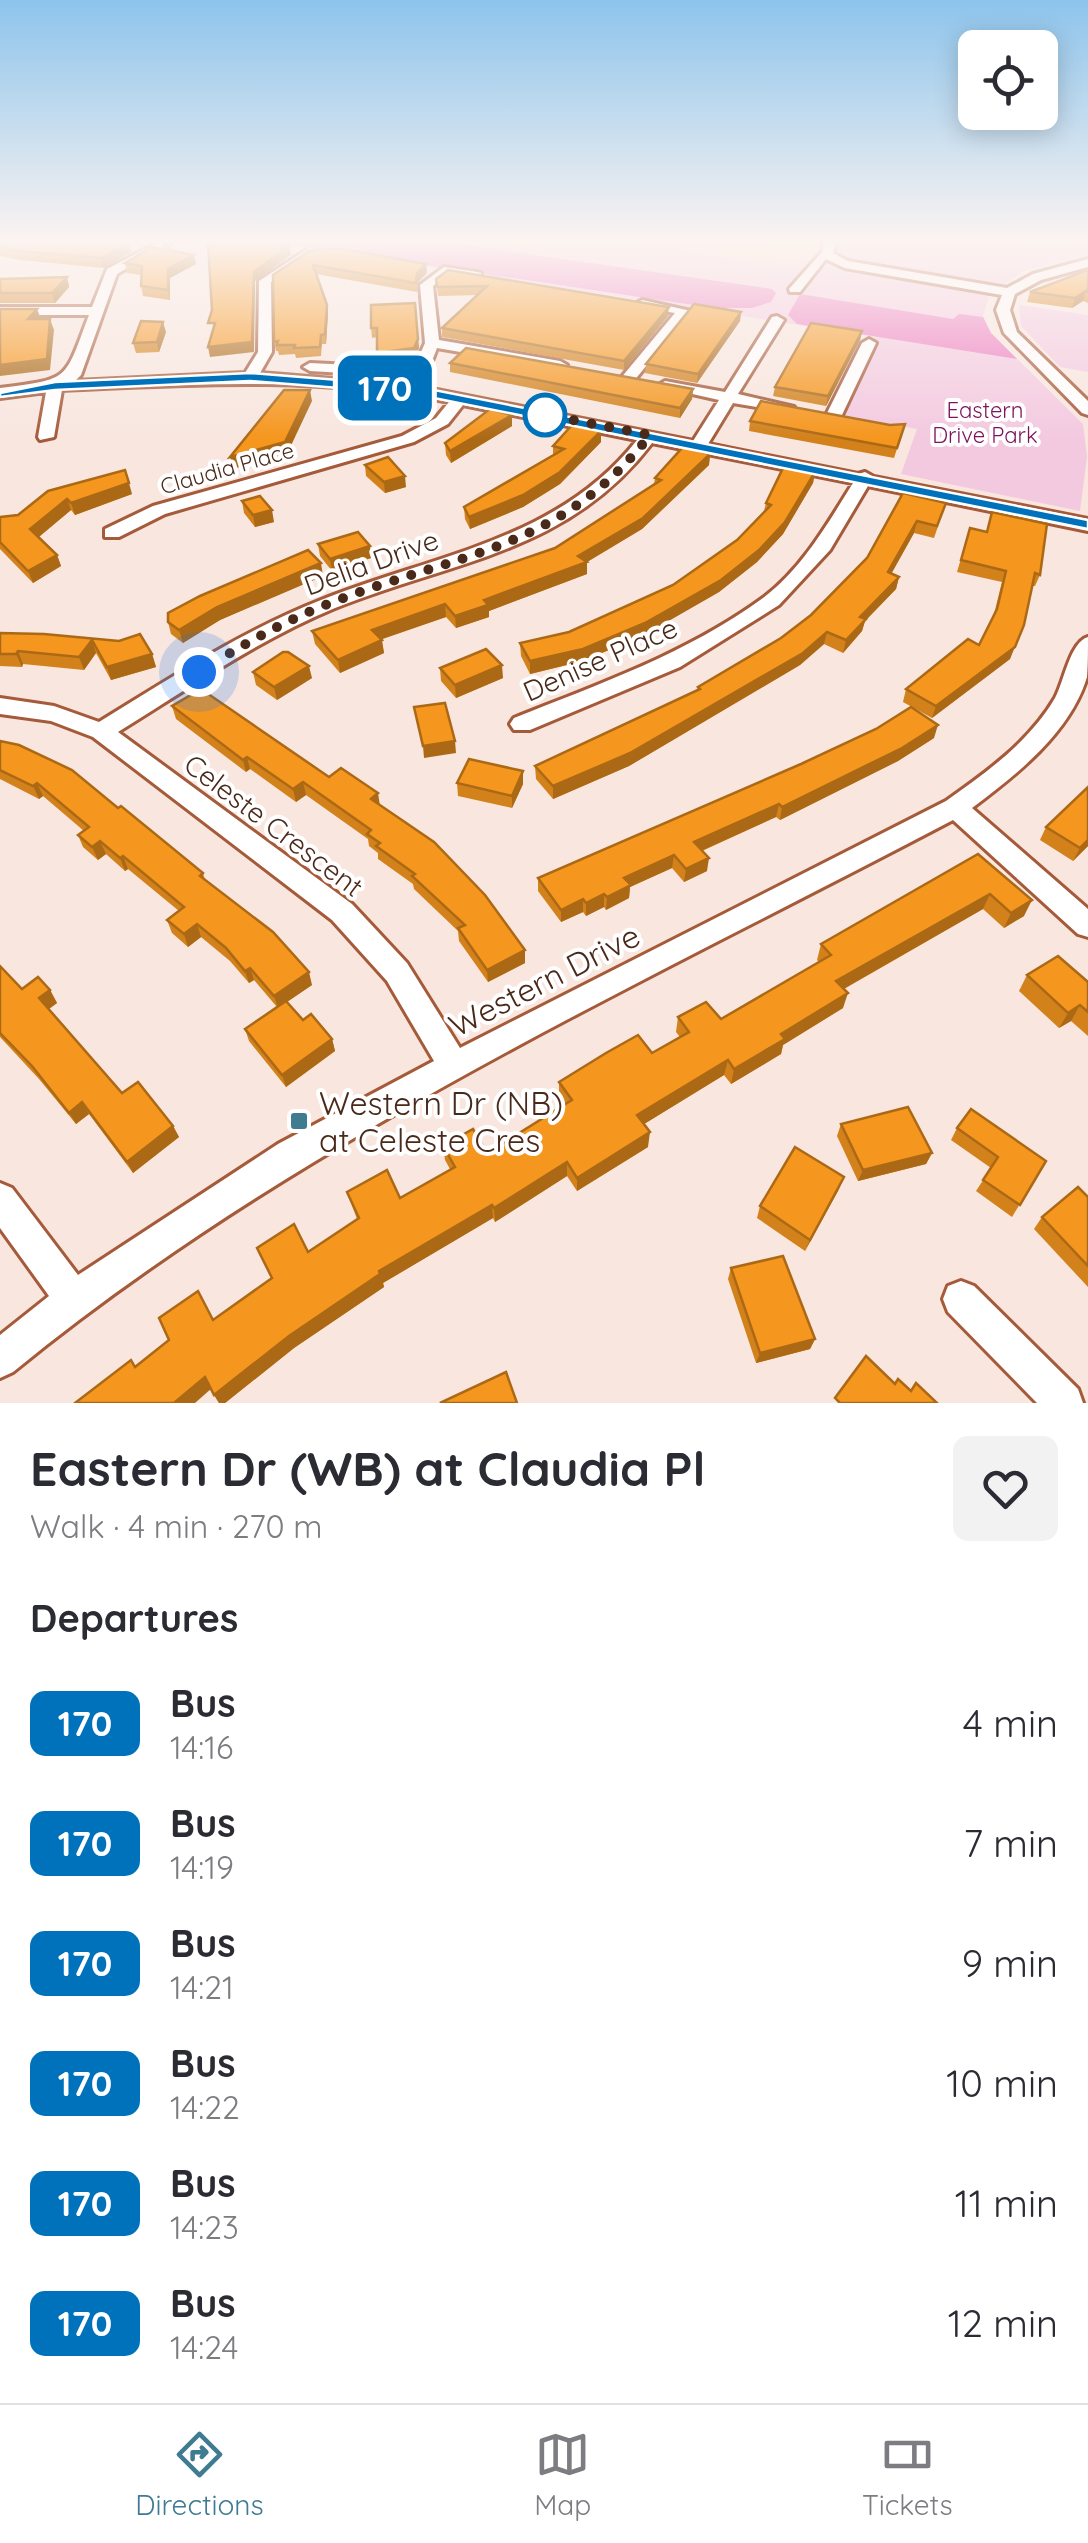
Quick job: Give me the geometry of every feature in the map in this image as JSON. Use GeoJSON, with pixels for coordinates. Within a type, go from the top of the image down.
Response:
{"type":"FeatureCollection","features":[{"type":"Feature","properties":{"kind":"street"},"geometry":{"type":"LineString","coordinates":[[254,370],[265,352],[265,308]]}},
{"type":"Feature","properties":{"kind":"street"},"geometry":{"type":"LineString","coordinates":[[414,390],[432,343],[428,308]]}},
{"type":"Feature","properties":{"kind":"street"},"geometry":{"type":"LineString","coordinates":[[628,379],[684,311],[668,308]]}},
{"type":"Feature","properties":{"kind":"street"},"geometry":{"type":"LineString","coordinates":[[1004,308],[1011,333],[1088,410]]}},
{"type":"Feature","properties":{"kind":"street"},"geometry":{"type":"LineString","coordinates":[[0,311],[98,311],[74,376],[55,386]]}},
{"type":"Feature","properties":{"kind":"street"},"geometry":{"type":"LineString","coordinates":[[699,445],[777,320]]}},
{"type":"Feature","properties":{"kind":"street"},"geometry":{"type":"LineString","coordinates":[[816,412],[869,342]]}},
{"type":"Feature","properties":{"kind":"street"},"geometry":{"type":"LineString","coordinates":[[432,343],[576,368]]}},
{"type":"Feature","properties":{"kind":"street"},"geometry":{"type":"LineString","coordinates":[[76,370],[422,373]]}},
{"type":"Feature","properties":{"kind":"street"},"geometry":{"type":"LineString","coordinates":[[0,393],[254,370],[414,390],[865,478],[923,483],[1088,524]]}},
{"type":"Feature","properties":{"kind":"street"},"geometry":{"type":"LineString","coordinates":[[610,375],[855,420]]}},
{"type":"Feature","properties":{"kind":"street"},"geometry":{"type":"LineString","coordinates":[[46,437],[55,386]]}},
{"type":"Feature","properties":{"kind":"street","name":"Claudia Place"},"geometry":{"type":"LineString","coordinates":[[112,533],[159,510],[408,439],[442,421],[460,398]]}},
{"type":"Feature","properties":{"kind":"street","name":"Delia Drive"},"geometry":{"type":"LineString","coordinates":[[101,731],[264,632],[330,603],[512,542],[554,521],[604,487],[650,435]]}},
{"type":"Feature","properties":{"kind":"street","name":"Denise Place"},"geometry":{"type":"LineString","coordinates":[[522,724],[672,662],[772,601],[823,546],[865,478]]}},
{"type":"Feature","properties":{"kind":"street","name":"Western Drive"},"geometry":{"type":"LineString","coordinates":[[0,1359],[74,1299],[290,1155],[454,1066],[955,808],[1026,752],[1055,718],[1075,686],[1088,644]]}},
{"type":"Feature","properties":{"kind":"street","name":"Celeste Crescent"},"geometry":{"type":"LineString","coordinates":[[0,706],[54,714],[101,731],[342,912],[397,972],[454,1066]]}},
{"type":"Feature","properties":{"kind":"street"},"geometry":{"type":"LineString","coordinates":[[955,808],[1088,926]]}},
{"type":"Feature","properties":{"kind":"street"},"geometry":{"type":"LineString","coordinates":[[0,1200],[74,1299]]}},
{"type":"Feature","properties":{"kind":"street"},"geometry":{"type":"LineString","coordinates":[[961,1299],[1064,1403]]}},
{"type":"Feature","properties":{"kind":"green space","name":"Eastern Drive Park"},"geometry":{"type":"Polygon","coordinates":[[[694,308],[985,308],[983,316],[991,333],[1083,424],[1087,457],[1080,511],[901,474],[917,429],[838,414],[875,337],[694,308]]]}},
{"type":"Feature","properties":{"kind":"green space"},"geometry":{"type":"Polygon","coordinates":[[[1019,308],[1088,315],[1088,372],[1060,367],[1021,326],[1019,308]]]}},
{"type":"Feature","properties":{"kind":"shaded area"},"geometry":{"type":"Polygon","coordinates":[[[792,308],[889,308],[953,319],[959,314],[983,317],[991,333],[1017,359],[797,324],[788,315],[792,308]]]}},
{"type":"Feature","properties":{"kind":"building"},"geometry":{"type":"Polygon","coordinates":[[[253,308],[252,342],[208,347],[215,323],[208,323],[212,310],[253,308]]]}},
{"type":"Feature","properties":{"kind":"building"},"geometry":{"type":"Polygon","coordinates":[[[273,308],[327,308],[320,347],[294,348],[295,345],[274,342],[273,308]]]}},
{"type":"Feature","properties":{"kind":"building"},"geometry":{"type":"Polygon","coordinates":[[[371,308],[415,308],[418,339],[414,348],[377,353],[377,328],[371,328],[371,308]]]}},
{"type":"Feature","properties":{"kind":"building"},"geometry":{"type":"Polygon","coordinates":[[[463,308],[668,308],[624,361],[442,328],[463,308]]]}},
{"type":"Feature","properties":{"kind":"building"},"geometry":{"type":"Polygon","coordinates":[[[690,308],[741,312],[698,374],[646,364],[690,308]]]}},
{"type":"Feature","properties":{"kind":"building"},"geometry":{"type":"Polygon","coordinates":[[[0,309],[37,309],[28,319],[50,319],[47,359],[0,365],[0,309]]]}},
{"type":"Feature","properties":{"kind":"building"},"geometry":{"type":"Polygon","coordinates":[[[141,321],[163,322],[157,342],[133,343],[141,321]]]}},
{"type":"Feature","properties":{"kind":"building"},"geometry":{"type":"Polygon","coordinates":[[[811,323],[862,331],[828,396],[775,387],[811,323]]]}},
{"type":"Feature","properties":{"kind":"building"},"geometry":{"type":"Polygon","coordinates":[[[466,348],[693,389],[680,408],[450,363],[466,348]]]}},
{"type":"Feature","properties":{"kind":"building"},"geometry":{"type":"Polygon","coordinates":[[[284,390],[310,390],[285,442],[230,457],[284,390]]]}},
{"type":"Feature","properties":{"kind":"building"},"geometry":{"type":"Polygon","coordinates":[[[761,401],[890,425],[905,424],[897,448],[750,421],[761,401]]]}},
{"type":"Feature","properties":{"kind":"building"},"geometry":{"type":"Polygon","coordinates":[[[490,409],[512,415],[450,451],[445,443],[490,409]]]}},
{"type":"Feature","properties":{"kind":"building"},"geometry":{"type":"Polygon","coordinates":[[[572,425],[601,431],[560,472],[523,495],[469,517],[464,507],[564,449],[553,446],[572,425]]]}},
{"type":"Feature","properties":{"kind":"building"},"geometry":{"type":"Polygon","coordinates":[[[683,447],[710,454],[643,518],[578,556],[587,562],[484,600],[488,605],[455,616],[445,604],[372,630],[382,640],[338,660],[312,631],[555,548],[661,480],[655,478],[683,447]]]}},
{"type":"Feature","properties":{"kind":"building"},"geometry":{"type":"Polygon","coordinates":[[[388,457],[405,476],[384,482],[365,465],[388,457]]]}},
{"type":"Feature","properties":{"kind":"building"},"geometry":{"type":"Polygon","coordinates":[[[784,466],[815,472],[785,522],[759,550],[721,580],[645,623],[583,649],[530,661],[520,643],[569,632],[673,585],[737,540],[771,505],[766,503],[784,466]]]}},
{"type":"Feature","properties":{"kind":"building"},"geometry":{"type":"Polygon","coordinates":[[[125,470],[129,483],[71,503],[67,499],[30,529],[57,555],[28,571],[0,542],[0,517],[18,515],[48,491],[125,470]]]}},
{"type":"Feature","properties":{"kind":"building"},"geometry":{"type":"Polygon","coordinates":[[[903,493],[946,503],[937,526],[917,521],[888,572],[899,577],[860,617],[866,619],[846,640],[827,632],[803,653],[630,753],[553,786],[535,766],[700,689],[781,638],[811,615],[867,558],[903,493]]]}},
{"type":"Feature","properties":{"kind":"building"},"geometry":{"type":"Polygon","coordinates":[[[260,496],[272,510],[253,515],[242,501],[260,496]]]}},
{"type":"Feature","properties":{"kind":"building"},"geometry":{"type":"Polygon","coordinates":[[[992,512],[1047,524],[1040,575],[1035,573],[1015,647],[936,706],[906,689],[968,639],[979,645],[997,609],[1006,571],[961,560],[970,528],[987,532],[992,512]]]}},
{"type":"Feature","properties":{"kind":"building"},"geometry":{"type":"Polygon","coordinates":[[[358,532],[370,546],[330,559],[318,544],[358,532]]]}},
{"type":"Feature","properties":{"kind":"building"},"geometry":{"type":"Polygon","coordinates":[[[308,550],[321,563],[217,607],[179,630],[168,622],[168,613],[200,596],[308,550]]]}},
{"type":"Feature","properties":{"kind":"building"},"geometry":{"type":"Polygon","coordinates":[[[0,633],[119,641],[140,634],[152,654],[107,667],[92,640],[79,657],[18,651],[0,654],[0,633]]]}},
{"type":"Feature","properties":{"kind":"building"},"geometry":{"type":"Polygon","coordinates":[[[486,649],[502,665],[455,685],[440,668],[486,649]]]}},
{"type":"Feature","properties":{"kind":"building"},"geometry":{"type":"Polygon","coordinates":[[[283,652],[309,666],[274,687],[253,672],[283,652]]]}},
{"type":"Feature","properties":{"kind":"building"},"geometry":{"type":"Polygon","coordinates":[[[201,689],[329,777],[341,768],[378,793],[371,799],[434,842],[485,895],[525,950],[487,970],[458,928],[465,925],[412,876],[415,874],[376,846],[380,843],[367,834],[371,830],[303,782],[293,789],[247,757],[243,760],[172,706],[201,689]]]}},
{"type":"Feature","properties":{"kind":"building"},"geometry":{"type":"Polygon","coordinates":[[[445,703],[455,741],[423,746],[414,707],[445,703]]]}},
{"type":"Feature","properties":{"kind":"building"},"geometry":{"type":"Polygon","coordinates":[[[911,707],[938,725],[902,748],[782,807],[779,804],[694,842],[709,858],[686,869],[674,855],[624,878],[631,885],[607,897],[604,894],[586,903],[583,899],[561,910],[538,878],[801,764],[876,729],[911,707]]]}},
{"type":"Feature","properties":{"kind":"building"},"geometry":{"type":"Polygon","coordinates":[[[0,741],[19,745],[72,770],[118,808],[121,806],[203,873],[200,876],[273,932],[309,972],[274,996],[250,968],[245,971],[226,948],[197,924],[184,934],[167,920],[184,907],[100,841],[92,847],[78,835],[89,827],[37,783],[33,786],[0,770],[0,741]]]}},
{"type":"Feature","properties":{"kind":"building"},"geometry":{"type":"Polygon","coordinates":[[[469,759],[523,771],[512,796],[457,783],[469,759]]]}},
{"type":"Feature","properties":{"kind":"building"},"geometry":{"type":"Polygon","coordinates":[[[1088,787],[1088,840],[1080,848],[1046,827],[1088,787]]]}},
{"type":"Feature","properties":{"kind":"building"},"geometry":{"type":"Polygon","coordinates":[[[978,854],[1032,900],[1011,913],[990,894],[836,981],[848,993],[781,1034],[785,1039],[734,1069],[728,1060],[637,1115],[650,1132],[577,1178],[567,1162],[494,1208],[492,1205],[379,1271],[214,1395],[205,1377],[174,1403],[75,1403],[131,1360],[135,1367],[169,1340],[159,1318],[198,1291],[213,1320],[272,1278],[257,1248],[294,1224],[308,1252],[359,1218],[347,1192],[387,1170],[400,1198],[455,1167],[443,1146],[473,1129],[487,1153],[572,1100],[559,1082],[606,1053],[638,1035],[652,1053],[689,1032],[678,1017],[706,1002],[721,1019],[831,955],[821,944],[978,854]]]}},
{"type":"Feature","properties":{"kind":"building"},"geometry":{"type":"Polygon","coordinates":[[[1058,956],[1088,982],[1088,1012],[1080,1005],[1068,1013],[1027,975],[1058,956]]]}},
{"type":"Feature","properties":{"kind":"building"},"geometry":{"type":"Polygon","coordinates":[[[0,966],[22,989],[38,977],[50,990],[39,998],[122,1093],[138,1082],[173,1126],[127,1162],[82,1102],[69,1113],[0,1033],[0,966]]]}},
{"type":"Feature","properties":{"kind":"building"},"geometry":{"type":"Polygon","coordinates":[[[286,1001],[303,1020],[311,1014],[332,1039],[282,1075],[245,1029],[286,1001]]]}},
{"type":"Feature","properties":{"kind":"building"},"geometry":{"type":"Polygon","coordinates":[[[908,1107],[932,1153],[863,1170],[841,1124],[908,1107]]]}},
{"type":"Feature","properties":{"kind":"building"},"geometry":{"type":"Polygon","coordinates":[[[971,1109],[1046,1161],[1020,1205],[983,1180],[998,1157],[957,1128],[971,1109]]]}},
{"type":"Feature","properties":{"kind":"building"},"geometry":{"type":"Polygon","coordinates":[[[795,1147],[844,1177],[810,1240],[760,1206],[795,1147]]]}},
{"type":"Feature","properties":{"kind":"building"},"geometry":{"type":"Polygon","coordinates":[[[1078,1187],[1088,1197],[1088,1266],[1042,1217],[1078,1187]]]}},
{"type":"Feature","properties":{"kind":"building"},"geometry":{"type":"Polygon","coordinates":[[[783,1256],[815,1339],[760,1353],[731,1268],[783,1256]]]}},
{"type":"Feature","properties":{"kind":"building"},"geometry":{"type":"Polygon","coordinates":[[[866,1356],[895,1384],[898,1379],[911,1391],[916,1383],[937,1403],[840,1403],[835,1398],[866,1356]]]}},
{"type":"Feature","properties":{"kind":"building"},"geometry":{"type":"Polygon","coordinates":[[[506,1372],[517,1403],[440,1403],[506,1372]]]}},
{"type":"Feature","properties":{"kind":"bus line","name":"170"},"geometry":{"type":"LineString","coordinates":[[0,393],[55,386],[250,377],[414,390],[894,483],[1088,525]]}},
{"type":"Feature","properties":{"kind":"place","name":"Western Dr (NB) at Celeste Cres"},"geometry":{"type":"Point","coordinates":[299,1121]}},
{"type":"Feature","properties":{"kind":"route"},"geometry":{"type":"LineString","coordinates":[[199,672],[264,632],[330,603],[512,542],[567,514],[622,470],[650,435],[536,413],[545,415]]}}]}
